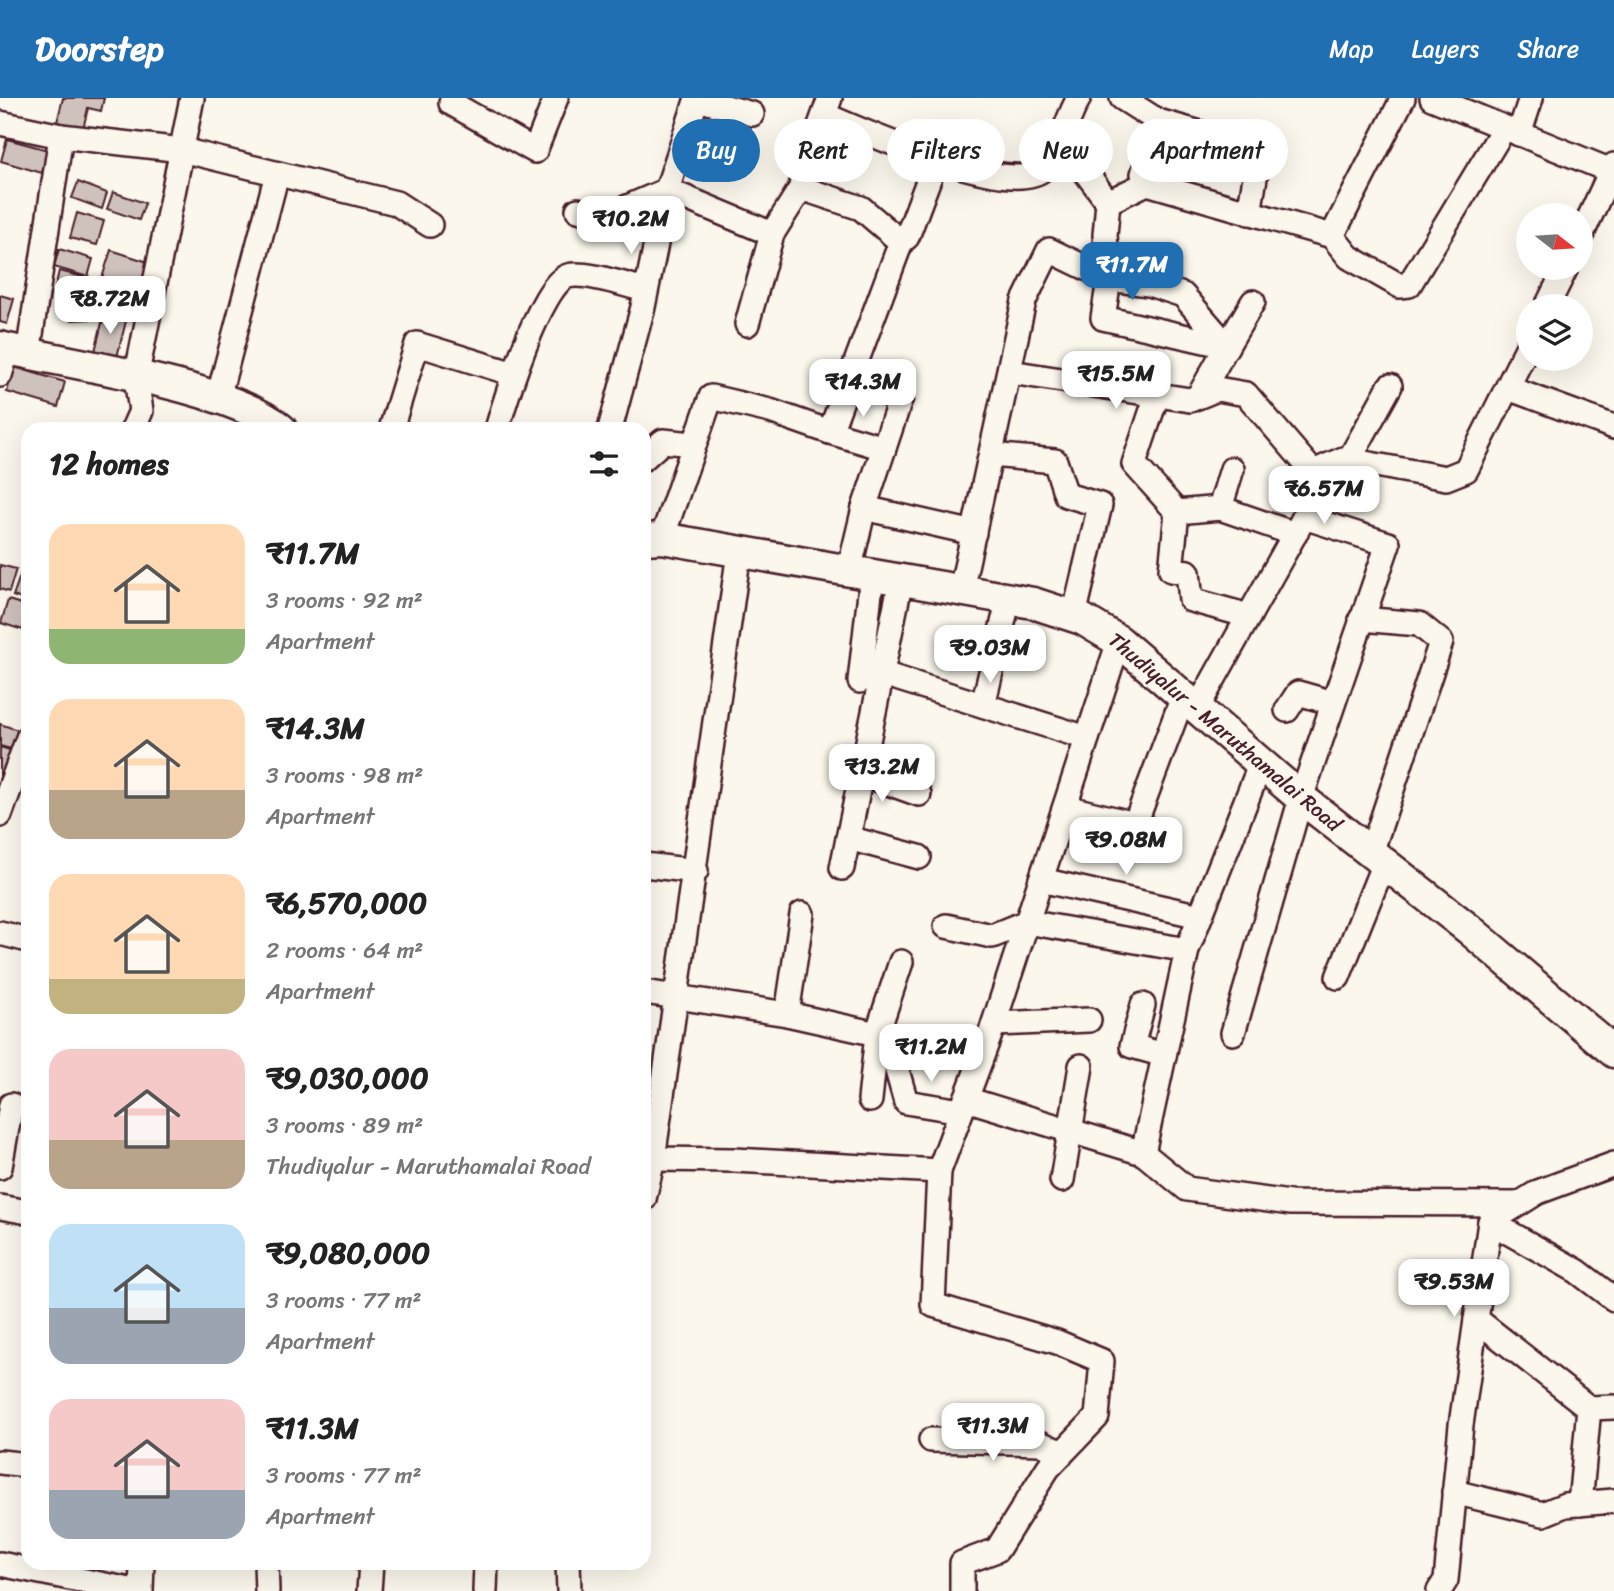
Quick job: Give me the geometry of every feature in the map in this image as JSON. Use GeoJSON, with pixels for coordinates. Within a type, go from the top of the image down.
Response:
{"type":"FeatureCollection","features":[{"type":"Feature","properties":{"kind":"main road"},"geometry":{"type":"LineString","coordinates":[[9,356],[136,377],[218,398],[266,422]]}},
{"type":"Feature","properties":{"kind":"main road","name":"Thudiyalur - Maruthamalai Road"},"geometry":{"type":"LineString","coordinates":[[653,539],[1009,598],[1074,616],[1119,641],[1301,798],[1470,930],[1614,1052]]}},
{"type":"Feature","properties":{"kind":"street"},"geometry":{"type":"LineString","coordinates":[[136,422],[141,411],[136,377],[192,98]]}},
{"type":"Feature","properties":{"kind":"street"},"geometry":{"type":"LineString","coordinates":[[446,100],[535,151],[556,98]]}},
{"type":"Feature","properties":{"kind":"street"},"geometry":{"type":"LineString","coordinates":[[1069,119],[1079,98]]}},
{"type":"Feature","properties":{"kind":"street"},"geometry":{"type":"LineString","coordinates":[[1122,98],[1155,119]]}},
{"type":"Feature","properties":{"kind":"street"},"geometry":{"type":"LineString","coordinates":[[1332,236],[1403,98]]}},
{"type":"Feature","properties":{"kind":"street"},"geometry":{"type":"LineString","coordinates":[[1432,98],[1613,168],[1593,210]]}},
{"type":"Feature","properties":{"kind":"street"},"geometry":{"type":"LineString","coordinates":[[1108,202],[1147,183],[1332,236],[1349,257],[1400,286],[1409,285],[1512,131],[1531,98]]}},
{"type":"Feature","properties":{"kind":"street"},"geometry":{"type":"LineString","coordinates":[[612,422],[646,290],[667,190],[697,99],[752,114]]}},
{"type":"Feature","properties":{"kind":"street"},"geometry":{"type":"LineString","coordinates":[[747,324],[772,234],[801,188],[803,173],[827,107],[887,136]]}},
{"type":"Feature","properties":{"kind":"street"},"geometry":{"type":"LineString","coordinates":[[0,123],[61,136],[182,150],[396,203],[430,225]]}},
{"type":"Feature","properties":{"kind":"street"},"geometry":{"type":"LineString","coordinates":[[9,356],[61,136]]}},
{"type":"Feature","properties":{"kind":"street"},"geometry":{"type":"LineString","coordinates":[[218,398],[277,174]]}},
{"type":"Feature","properties":{"kind":"street"},"geometry":{"type":"LineString","coordinates":[[830,432],[901,242],[907,237],[928,182]]}},
{"type":"Feature","properties":{"kind":"street"},"geometry":{"type":"LineString","coordinates":[[1093,182],[1108,202],[1105,235],[1109,279],[1103,318],[1227,346]]}},
{"type":"Feature","properties":{"kind":"street"},"geometry":{"type":"LineString","coordinates":[[1249,213],[1255,182]]}},
{"type":"Feature","properties":{"kind":"street"},"geometry":{"type":"LineString","coordinates":[[801,188],[861,208],[901,242]]}},
{"type":"Feature","properties":{"kind":"street"},"geometry":{"type":"LineString","coordinates":[[578,210],[604,217],[667,190],[772,234]]}},
{"type":"Feature","properties":{"kind":"street"},"geometry":{"type":"LineString","coordinates":[[961,590],[1024,302],[1049,250],[1109,279],[1149,284],[1183,295],[1227,346]]}},
{"type":"Feature","properties":{"kind":"street"},"geometry":{"type":"LineString","coordinates":[[499,422],[514,374],[546,298],[566,276],[581,275],[646,290]]}},
{"type":"Feature","properties":{"kind":"street"},"geometry":{"type":"LineString","coordinates":[[1200,394],[1254,302]]}},
{"type":"Feature","properties":{"kind":"street"},"geometry":{"type":"LineString","coordinates":[[393,422],[417,344],[514,374]]}},
{"type":"Feature","properties":{"kind":"street"},"geometry":{"type":"LineString","coordinates":[[1313,472],[1343,459],[1446,478],[1466,470],[1516,371]]}},
{"type":"Feature","properties":{"kind":"street"},"geometry":{"type":"LineString","coordinates":[[1010,372],[1190,400],[1217,389],[1246,394],[1313,472],[1311,505],[1249,616],[1191,701],[1135,824],[1065,807]]}},
{"type":"Feature","properties":{"kind":"street"},"geometry":{"type":"LineString","coordinates":[[1349,460],[1390,386]]}},
{"type":"Feature","properties":{"kind":"street"},"geometry":{"type":"LineString","coordinates":[[1508,388],[1614,427]]}},
{"type":"Feature","properties":{"kind":"street"},"geometry":{"type":"LineString","coordinates":[[1157,395],[1134,464],[1177,512],[1171,570],[1188,572],[1191,600],[1249,616]]}},
{"type":"Feature","properties":{"kind":"street"},"geometry":{"type":"LineString","coordinates":[[653,539],[711,397],[770,411],[884,448]]}},
{"type":"Feature","properties":{"kind":"street"},"geometry":{"type":"LineString","coordinates":[[842,868],[860,773],[870,677],[874,575],[864,508],[901,397]]}},
{"type":"Feature","properties":{"kind":"street"},"geometry":{"type":"LineString","coordinates":[[651,451],[663,440],[693,444]]}},
{"type":"Feature","properties":{"kind":"street"},"geometry":{"type":"LineString","coordinates":[[991,455],[1055,461],[1066,495],[1100,505],[1074,616]]}},
{"type":"Feature","properties":{"kind":"street"},"geometry":{"type":"LineString","coordinates":[[1220,508],[1232,469]]}},
{"type":"Feature","properties":{"kind":"street"},"geometry":{"type":"LineString","coordinates":[[864,508],[974,533]]}},
{"type":"Feature","properties":{"kind":"street"},"geometry":{"type":"LineString","coordinates":[[1177,512],[1220,508],[1388,544],[1301,798],[1233,1033]]}},
{"type":"Feature","properties":{"kind":"street"},"geometry":{"type":"LineString","coordinates":[[651,1148],[696,871],[739,552]]}},
{"type":"Feature","properties":{"kind":"street"},"geometry":{"type":"LineString","coordinates":[[983,705],[1009,598]]}},
{"type":"Feature","properties":{"kind":"street"},"geometry":{"type":"LineString","coordinates":[[1338,977],[1377,858],[1441,642],[1419,624],[1362,619]]}},
{"type":"Feature","properties":{"kind":"street"},"geometry":{"type":"LineString","coordinates":[[962,1591],[962,1563],[997,1550],[1048,1468],[1097,1418],[1102,1361],[1057,1342],[933,1305],[939,1171],[994,1024],[1119,641]]}},
{"type":"Feature","properties":{"kind":"street"},"geometry":{"type":"LineString","coordinates":[[870,677],[983,705],[1087,738]]}},
{"type":"Feature","properties":{"kind":"street"},"geometry":{"type":"LineString","coordinates":[[1287,710],[1298,693],[1333,703]]}},
{"type":"Feature","properties":{"kind":"street"},"geometry":{"type":"LineString","coordinates":[[0,815],[21,757]]}},
{"type":"Feature","properties":{"kind":"street"},"geometry":{"type":"LineString","coordinates":[[1143,1153],[1186,950],[1261,763]]}},
{"type":"Feature","properties":{"kind":"street"},"geometry":{"type":"LineString","coordinates":[[860,773],[919,794]]}},
{"type":"Feature","properties":{"kind":"street"},"geometry":{"type":"LineString","coordinates":[[848,838],[919,857]]}},
{"type":"Feature","properties":{"kind":"street"},"geometry":{"type":"LineString","coordinates":[[651,866],[696,871]]}},
{"type":"Feature","properties":{"kind":"street"},"geometry":{"type":"LineString","coordinates":[[1041,880],[1200,916]]}},
{"type":"Feature","properties":{"kind":"street"},"geometry":{"type":"LineString","coordinates":[[787,1014],[802,915]]}},
{"type":"Feature","properties":{"kind":"street"},"geometry":{"type":"LineString","coordinates":[[946,926],[992,936],[1027,922],[1186,950]]}},
{"type":"Feature","properties":{"kind":"street"},"geometry":{"type":"LineString","coordinates":[[0,933],[21,938]]}},
{"type":"Feature","properties":{"kind":"street"},"geometry":{"type":"LineString","coordinates":[[870,1100],[877,1034],[901,962]]}},
{"type":"Feature","properties":{"kind":"street"},"geometry":{"type":"LineString","coordinates":[[651,993],[787,1014],[877,1034]]}},
{"type":"Feature","properties":{"kind":"street"},"geometry":{"type":"LineString","coordinates":[[1143,1005],[1132,1046],[1164,1055]]}},
{"type":"Feature","properties":{"kind":"street"},"geometry":{"type":"LineString","coordinates":[[994,1024],[1089,1020]]}},
{"type":"Feature","properties":{"kind":"street"},"geometry":{"type":"LineString","coordinates":[[895,1063],[906,1102],[964,1105],[1070,1131],[1143,1153],[1187,1189],[1290,1202],[1518,1204]]}},
{"type":"Feature","properties":{"kind":"street"},"geometry":{"type":"LineString","coordinates":[[1062,1180],[1082,1066]]}},
{"type":"Feature","properties":{"kind":"street"},"geometry":{"type":"LineString","coordinates":[[0,1167],[11,1105]]}},
{"type":"Feature","properties":{"kind":"street"},"geometry":{"type":"LineString","coordinates":[[651,1159],[734,1160],[939,1171]]}},
{"type":"Feature","properties":{"kind":"street"},"geometry":{"type":"LineString","coordinates":[[1449,1587],[1454,1492],[1490,1222],[1538,1192],[1614,1164]]}},
{"type":"Feature","properties":{"kind":"street"},"geometry":{"type":"LineString","coordinates":[[0,1207],[21,1211]]}},
{"type":"Feature","properties":{"kind":"street"},"geometry":{"type":"LineString","coordinates":[[1490,1222],[1577,1270],[1614,1299]]}},
{"type":"Feature","properties":{"kind":"street"},"geometry":{"type":"LineString","coordinates":[[1476,1319],[1589,1408],[1614,1407]]}},
{"type":"Feature","properties":{"kind":"street"},"geometry":{"type":"LineString","coordinates":[[1580,1504],[1589,1408]]}},
{"type":"Feature","properties":{"kind":"street"},"geometry":{"type":"LineString","coordinates":[[931,1440],[1041,1443],[1062,1453]]}},
{"type":"Feature","properties":{"kind":"street"},"geometry":{"type":"LineString","coordinates":[[0,1462],[21,1464]]}},
{"type":"Feature","properties":{"kind":"street"},"geometry":{"type":"LineString","coordinates":[[1454,1492],[1543,1514],[1565,1505],[1614,1500]]}},
{"type":"Feature","properties":{"kind":"street"},"geometry":{"type":"LineString","coordinates":[[0,1564],[41,1581],[71,1577],[135,1591]]}},
{"type":"Feature","properties":{"kind":"street"},"geometry":{"type":"LineString","coordinates":[[141,1591],[142,1570]]}},
{"type":"Feature","properties":{"kind":"street"},"geometry":{"type":"LineString","coordinates":[[266,1570],[267,1591]]}},
{"type":"Feature","properties":{"kind":"street"},"geometry":{"type":"LineString","coordinates":[[369,1591],[370,1570]]}},
{"type":"Feature","properties":{"kind":"street"},"geometry":{"type":"LineString","coordinates":[[485,1591],[486,1570]]}},
{"type":"Feature","properties":{"kind":"street"},"geometry":{"type":"LineString","coordinates":[[568,1570],[569,1591]]}},
{"type":"Feature","properties":{"kind":"building"},"geometry":{"type":"Polygon","coordinates":[[[63,98],[104,98],[101,111],[88,108],[83,129],[57,122],[63,98]]]}},
{"type":"Feature","properties":{"kind":"building"},"geometry":{"type":"Polygon","coordinates":[[[7,139],[48,150],[42,173],[1,161],[7,139]]]}},
{"type":"Feature","properties":{"kind":"building"},"geometry":{"type":"Polygon","coordinates":[[[78,182],[107,193],[102,209],[72,198],[78,182]]]}},
{"type":"Feature","properties":{"kind":"building"},"geometry":{"type":"Polygon","coordinates":[[[113,192],[145,203],[139,220],[107,209],[113,192]]]}},
{"type":"Feature","properties":{"kind":"building"},"geometry":{"type":"Polygon","coordinates":[[[77,213],[104,221],[97,245],[70,238],[77,213]]]}},
{"type":"Feature","properties":{"kind":"building"},"geometry":{"type":"Polygon","coordinates":[[[59,249],[93,259],[88,277],[54,267],[59,249]]]}},
{"type":"Feature","properties":{"kind":"building"},"geometry":{"type":"Polygon","coordinates":[[[111,250],[148,262],[131,315],[94,303],[111,250]]]}},
{"type":"Feature","properties":{"kind":"building"},"geometry":{"type":"Polygon","coordinates":[[[59,271],[91,279],[85,303],[53,296],[59,271]]]}},
{"type":"Feature","properties":{"kind":"building"},"geometry":{"type":"Polygon","coordinates":[[[0,295],[14,299],[7,324],[0,322],[0,295]]]}},
{"type":"Feature","properties":{"kind":"building"},"geometry":{"type":"Polygon","coordinates":[[[72,305],[90,305],[90,319],[72,320],[72,305]]]}},
{"type":"Feature","properties":{"kind":"building"},"geometry":{"type":"Polygon","coordinates":[[[104,315],[126,321],[117,357],[95,351],[104,315]]]}},
{"type":"Feature","properties":{"kind":"building"},"geometry":{"type":"Polygon","coordinates":[[[14,367],[65,382],[58,407],[7,392],[14,367]]]}},
{"type":"Feature","properties":{"kind":"building"},"geometry":{"type":"Polygon","coordinates":[[[0,565],[16,569],[9,592],[0,589],[0,565]]]}},
{"type":"Feature","properties":{"kind":"building"},"geometry":{"type":"Polygon","coordinates":[[[21,573],[21,599],[13,596],[21,573]]]}},
{"type":"Feature","properties":{"kind":"building"},"geometry":{"type":"Polygon","coordinates":[[[8,600],[21,604],[21,629],[1,623],[8,600]]]}},
{"type":"Feature","properties":{"kind":"building"},"geometry":{"type":"Polygon","coordinates":[[[0,724],[18,730],[11,749],[0,746],[0,724]]]}},
{"type":"Feature","properties":{"kind":"building"},"geometry":{"type":"Polygon","coordinates":[[[0,747],[10,750],[0,785],[0,747]]]}}]}
